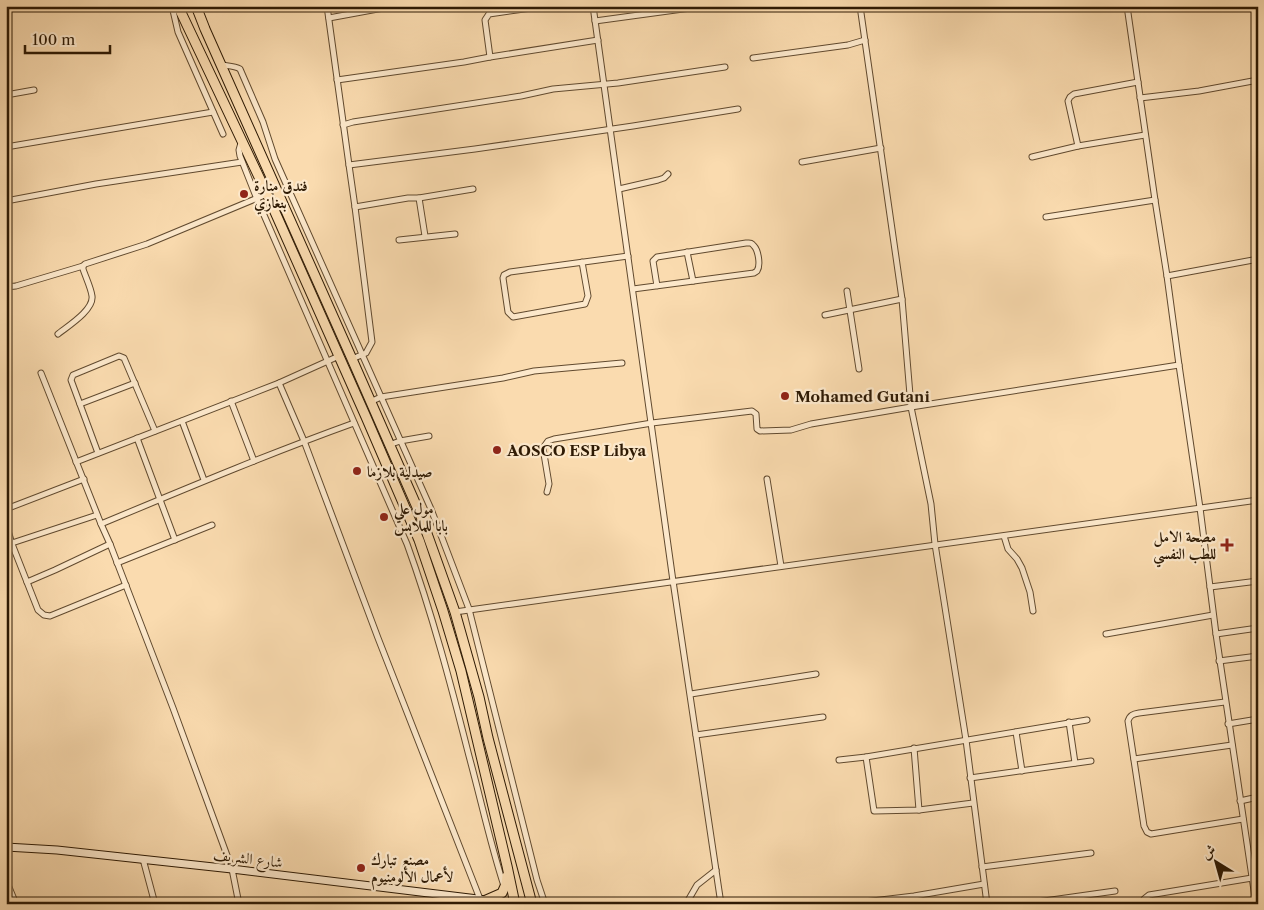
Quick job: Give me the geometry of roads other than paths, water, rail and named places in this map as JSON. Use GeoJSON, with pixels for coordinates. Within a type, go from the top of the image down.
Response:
{"type":"FeatureCollection","features":[{"type":"Feature","properties":{"kind":"highway"},"geometry":{"type":"LineString","coordinates":[[178,6],[267,194],[419,540],[443,611],[467,695],[515,904]]}},
{"type":"Feature","properties":{"kind":"highway"},"geometry":{"type":"LineString","coordinates":[[196,6],[420,514],[455,612],[479,697],[532,904]]}},
{"type":"Feature","properties":{"kind":"highway"},"geometry":{"type":"LineString","coordinates":[[483,900],[502,893],[505,889],[507,866]]}},
{"type":"Feature","properties":{"kind":"highway"},"geometry":{"type":"LineString","coordinates":[[483,900],[495,904]]}},
{"type":"Feature","properties":{"kind":"main road","name":"شارع الشريف"},"geometry":{"type":"LineString","coordinates":[[6,847],[43,848],[143,859],[483,900]]}},
{"type":"Feature","properties":{"kind":"street"},"geometry":{"type":"LineString","coordinates":[[172,6],[178,32],[223,134]]}},
{"type":"Feature","properties":{"kind":"street"},"geometry":{"type":"LineString","coordinates":[[327,6],[356,207],[372,342],[363,355],[352,359]]}},
{"type":"Feature","properties":{"kind":"street"},"geometry":{"type":"LineString","coordinates":[[329,18],[394,6]]}},
{"type":"Feature","properties":{"kind":"street"},"geometry":{"type":"LineString","coordinates":[[490,57],[486,16],[546,6]]}},
{"type":"Feature","properties":{"kind":"street"},"geometry":{"type":"LineString","coordinates":[[593,6],[673,581],[721,904]]}},
{"type":"Feature","properties":{"kind":"street"},"geometry":{"type":"LineString","coordinates":[[596,21],[705,6]]}},
{"type":"Feature","properties":{"kind":"street"},"geometry":{"type":"LineString","coordinates":[[860,6],[902,299],[912,407],[931,504],[935,544],[966,740],[987,904]]}},
{"type":"Feature","properties":{"kind":"street"},"geometry":{"type":"LineString","coordinates":[[1127,6],[1200,508],[1228,724],[1256,904]]}},
{"type":"Feature","properties":{"kind":"street"},"geometry":{"type":"LineString","coordinates":[[337,80],[598,40]]}},
{"type":"Feature","properties":{"kind":"street"},"geometry":{"type":"LineString","coordinates":[[753,58],[848,45],[865,40]]}},
{"type":"Feature","properties":{"kind":"street"},"geometry":{"type":"LineString","coordinates":[[222,64],[240,69],[263,122],[275,159],[430,510],[469,609],[537,880],[545,904]]}},
{"type":"Feature","properties":{"kind":"street"},"geometry":{"type":"LineString","coordinates":[[343,125],[554,89],[725,67]]}},
{"type":"Feature","properties":{"kind":"street"},"geometry":{"type":"LineString","coordinates":[[1140,98],[1199,91],[1258,80]]}},
{"type":"Feature","properties":{"kind":"street"},"geometry":{"type":"LineString","coordinates":[[1078,146],[1068,101],[1070,97],[1074,94],[1138,82]]}},
{"type":"Feature","properties":{"kind":"street"},"geometry":{"type":"LineString","coordinates":[[6,95],[34,90]]}},
{"type":"Feature","properties":{"kind":"street"},"geometry":{"type":"LineString","coordinates":[[349,165],[475,149],[738,110]]}},
{"type":"Feature","properties":{"kind":"street"},"geometry":{"type":"LineString","coordinates":[[6,147],[213,112]]}},
{"type":"Feature","properties":{"kind":"street"},"geometry":{"type":"LineString","coordinates":[[1032,157],[1078,146],[1145,135]]}},
{"type":"Feature","properties":{"kind":"street"},"geometry":{"type":"LineString","coordinates":[[242,141],[239,150],[240,156],[257,199],[407,544],[422,583],[496,862],[505,889]]}},
{"type":"Feature","properties":{"kind":"street"},"geometry":{"type":"LineString","coordinates":[[802,162],[881,148]]}},
{"type":"Feature","properties":{"kind":"street"},"geometry":{"type":"LineString","coordinates":[[6,201],[96,184],[242,162]]}},
{"type":"Feature","properties":{"kind":"street"},"geometry":{"type":"LineString","coordinates":[[619,189],[658,180],[668,174]]}},
{"type":"Feature","properties":{"kind":"street"},"geometry":{"type":"LineString","coordinates":[[356,207],[473,189]]}},
{"type":"Feature","properties":{"kind":"street"},"geometry":{"type":"LineString","coordinates":[[6,287],[16,286],[83,266],[146,244],[267,194]]}},
{"type":"Feature","properties":{"kind":"street"},"geometry":{"type":"LineString","coordinates":[[419,198],[425,236]]}},
{"type":"Feature","properties":{"kind":"street"},"geometry":{"type":"LineString","coordinates":[[1046,216],[1155,200]]}},
{"type":"Feature","properties":{"kind":"street"},"geometry":{"type":"LineString","coordinates":[[399,240],[455,234]]}},
{"type":"Feature","properties":{"kind":"street"},"geometry":{"type":"LineString","coordinates":[[633,289],[657,286],[756,272],[758,269],[756,251],[751,243],[746,243],[654,258],[657,286]]}},
{"type":"Feature","properties":{"kind":"street"},"geometry":{"type":"LineString","coordinates":[[687,252],[693,281]]}},
{"type":"Feature","properties":{"kind":"street"},"geometry":{"type":"LineString","coordinates":[[582,262],[588,296],[585,304],[513,317],[510,314],[507,309],[503,278],[504,275],[510,272],[582,262],[628,256]]}},
{"type":"Feature","properties":{"kind":"street"},"geometry":{"type":"LineString","coordinates":[[1167,276],[1253,260]]}},
{"type":"Feature","properties":{"kind":"street"},"geometry":{"type":"LineString","coordinates":[[58,334],[91,305],[92,298],[83,266]]}},
{"type":"Feature","properties":{"kind":"street"},"geometry":{"type":"LineString","coordinates":[[847,291],[859,369]]}},
{"type":"Feature","properties":{"kind":"street"},"geometry":{"type":"LineString","coordinates":[[825,314],[902,299]]}},
{"type":"Feature","properties":{"kind":"street"},"geometry":{"type":"LineString","coordinates":[[98,453],[71,377],[119,356],[124,358],[155,431]]}},
{"type":"Feature","properties":{"kind":"street"},"geometry":{"type":"LineString","coordinates":[[76,462],[279,383],[339,356]]}},
{"type":"Feature","properties":{"kind":"street"},"geometry":{"type":"LineString","coordinates":[[370,402],[381,397],[503,378],[534,371],[622,363]]}},
{"type":"Feature","properties":{"kind":"street"},"geometry":{"type":"LineString","coordinates":[[548,492],[549,484],[543,448],[548,441],[652,423],[752,411],[756,414],[757,429],[760,431],[791,430],[811,424],[912,407],[1179,365]]}},
{"type":"Feature","properties":{"kind":"street"},"geometry":{"type":"LineString","coordinates":[[41,373],[174,708],[232,869],[239,904]]}},
{"type":"Feature","properties":{"kind":"street"},"geometry":{"type":"LineString","coordinates":[[80,404],[134,383]]}},
{"type":"Feature","properties":{"kind":"street"},"geometry":{"type":"LineString","coordinates":[[279,383],[304,441],[378,638],[483,900]]}},
{"type":"Feature","properties":{"kind":"street"},"geometry":{"type":"LineString","coordinates":[[231,402],[254,461]]}},
{"type":"Feature","properties":{"kind":"street"},"geometry":{"type":"LineString","coordinates":[[182,421],[204,480]]}},
{"type":"Feature","properties":{"kind":"street"},"geometry":{"type":"LineString","coordinates":[[101,524],[204,480],[354,423]]}},
{"type":"Feature","properties":{"kind":"street"},"geometry":{"type":"LineString","coordinates":[[389,445],[429,436]]}},
{"type":"Feature","properties":{"kind":"street"},"geometry":{"type":"LineString","coordinates":[[137,438],[175,540]]}},
{"type":"Feature","properties":{"kind":"street"},"geometry":{"type":"LineString","coordinates":[[366,450],[378,446]]}},
{"type":"Feature","properties":{"kind":"street"},"geometry":{"type":"LineString","coordinates":[[6,509],[84,479]]}},
{"type":"Feature","properties":{"kind":"street"},"geometry":{"type":"LineString","coordinates":[[767,479],[781,566]]}},
{"type":"Feature","properties":{"kind":"street"},"geometry":{"type":"LineString","coordinates":[[406,484],[417,480]]}},
{"type":"Feature","properties":{"kind":"street"},"geometry":{"type":"LineString","coordinates":[[455,612],[1258,500]]}},
{"type":"Feature","properties":{"kind":"street"},"geometry":{"type":"LineString","coordinates":[[420,514],[430,510]]}},
{"type":"Feature","properties":{"kind":"street"},"geometry":{"type":"LineString","coordinates":[[9,544],[98,515]]}},
{"type":"Feature","properties":{"kind":"street"},"geometry":{"type":"LineString","coordinates":[[6,524],[9,544],[38,610],[44,615],[50,616],[126,586]]}},
{"type":"Feature","properties":{"kind":"street"},"geometry":{"type":"LineString","coordinates":[[117,563],[212,525]]}},
{"type":"Feature","properties":{"kind":"street"},"geometry":{"type":"LineString","coordinates":[[1004,536],[1008,549],[1022,568],[1030,592],[1033,612]]}},
{"type":"Feature","properties":{"kind":"street"},"geometry":{"type":"LineString","coordinates":[[27,582],[110,544]]}},
{"type":"Feature","properties":{"kind":"street"},"geometry":{"type":"LineString","coordinates":[[1210,587],[1258,581]]}},
{"type":"Feature","properties":{"kind":"street"},"geometry":{"type":"LineString","coordinates":[[1106,634],[1213,616]]}},
{"type":"Feature","properties":{"kind":"street"},"geometry":{"type":"LineString","coordinates":[[1216,634],[1258,628]]}},
{"type":"Feature","properties":{"kind":"street"},"geometry":{"type":"LineString","coordinates":[[1220,661],[1258,656]]}},
{"type":"Feature","properties":{"kind":"street"},"geometry":{"type":"LineString","coordinates":[[691,694],[816,674]]}},
{"type":"Feature","properties":{"kind":"street"},"geometry":{"type":"LineString","coordinates":[[1225,702],[1133,714],[1129,718],[1144,826],[1147,832],[1151,834],[1243,819]]}},
{"type":"Feature","properties":{"kind":"street"},"geometry":{"type":"LineString","coordinates":[[696,735],[823,717]]}},
{"type":"Feature","properties":{"kind":"street"},"geometry":{"type":"LineString","coordinates":[[1228,724],[1258,719]]}},
{"type":"Feature","properties":{"kind":"street"},"geometry":{"type":"LineString","coordinates":[[839,760],[1087,720]]}},
{"type":"Feature","properties":{"kind":"street"},"geometry":{"type":"LineString","coordinates":[[1069,722],[1075,763]]}},
{"type":"Feature","properties":{"kind":"street"},"geometry":{"type":"LineString","coordinates":[[1016,732],[1022,771]]}},
{"type":"Feature","properties":{"kind":"street"},"geometry":{"type":"LineString","coordinates":[[1134,759],[1232,745]]}},
{"type":"Feature","properties":{"kind":"street"},"geometry":{"type":"LineString","coordinates":[[914,748],[919,810]]}},
{"type":"Feature","properties":{"kind":"street"},"geometry":{"type":"LineString","coordinates":[[866,757],[874,811],[919,810],[973,803]]}},
{"type":"Feature","properties":{"kind":"street"},"geometry":{"type":"LineString","coordinates":[[970,778],[1091,761]]}},
{"type":"Feature","properties":{"kind":"street"},"geometry":{"type":"LineString","coordinates":[[1240,801],[1258,797]]}},
{"type":"Feature","properties":{"kind":"street"},"geometry":{"type":"LineString","coordinates":[[982,867],[1091,853]]}},
{"type":"Feature","properties":{"kind":"street"},"geometry":{"type":"LineString","coordinates":[[143,859],[155,904]]}},
{"type":"Feature","properties":{"kind":"street"},"geometry":{"type":"LineString","coordinates":[[686,904],[697,885],[716,870]]}},
{"type":"Feature","properties":{"kind":"street"},"geometry":{"type":"LineString","coordinates":[[1144,904],[1144,899],[1149,895],[1252,878]]}},
{"type":"Feature","properties":{"kind":"street"},"geometry":{"type":"LineString","coordinates":[[6,880],[16,904]]}},
{"type":"Feature","properties":{"kind":"street"},"geometry":{"type":"LineString","coordinates":[[862,904],[864,902],[984,884]]}},
{"type":"Feature","properties":{"kind":"street"},"geometry":{"type":"LineString","coordinates":[[1023,904],[1115,891]]}},
{"type":"Feature","properties":{"kind":"place","name":"فندق منارة بنغازي"},"geometry":{"type":"Point","coordinates":[244,194]}},
{"type":"Feature","properties":{"kind":"place","name":"Mohamed Gutani"},"geometry":{"type":"Point","coordinates":[785,396]}},
{"type":"Feature","properties":{"kind":"place","name":"AOSCO ESP Libya"},"geometry":{"type":"Point","coordinates":[497,450]}},
{"type":"Feature","properties":{"kind":"place","name":"صيدلية بلازما"},"geometry":{"type":"Point","coordinates":[357,471]}},
{"type":"Feature","properties":{"kind":"place","name":"مول علي بابا للملابس"},"geometry":{"type":"Point","coordinates":[384,517]}},
{"type":"Feature","properties":{"kind":"place","name":"مصحة الامل للطب النفسي"},"geometry":{"type":"Point","coordinates":[1227,545]}},
{"type":"Feature","properties":{"kind":"place","name":"مصنع تبارك لأعمال الألومنيوم"},"geometry":{"type":"Point","coordinates":[361,868]}}]}
